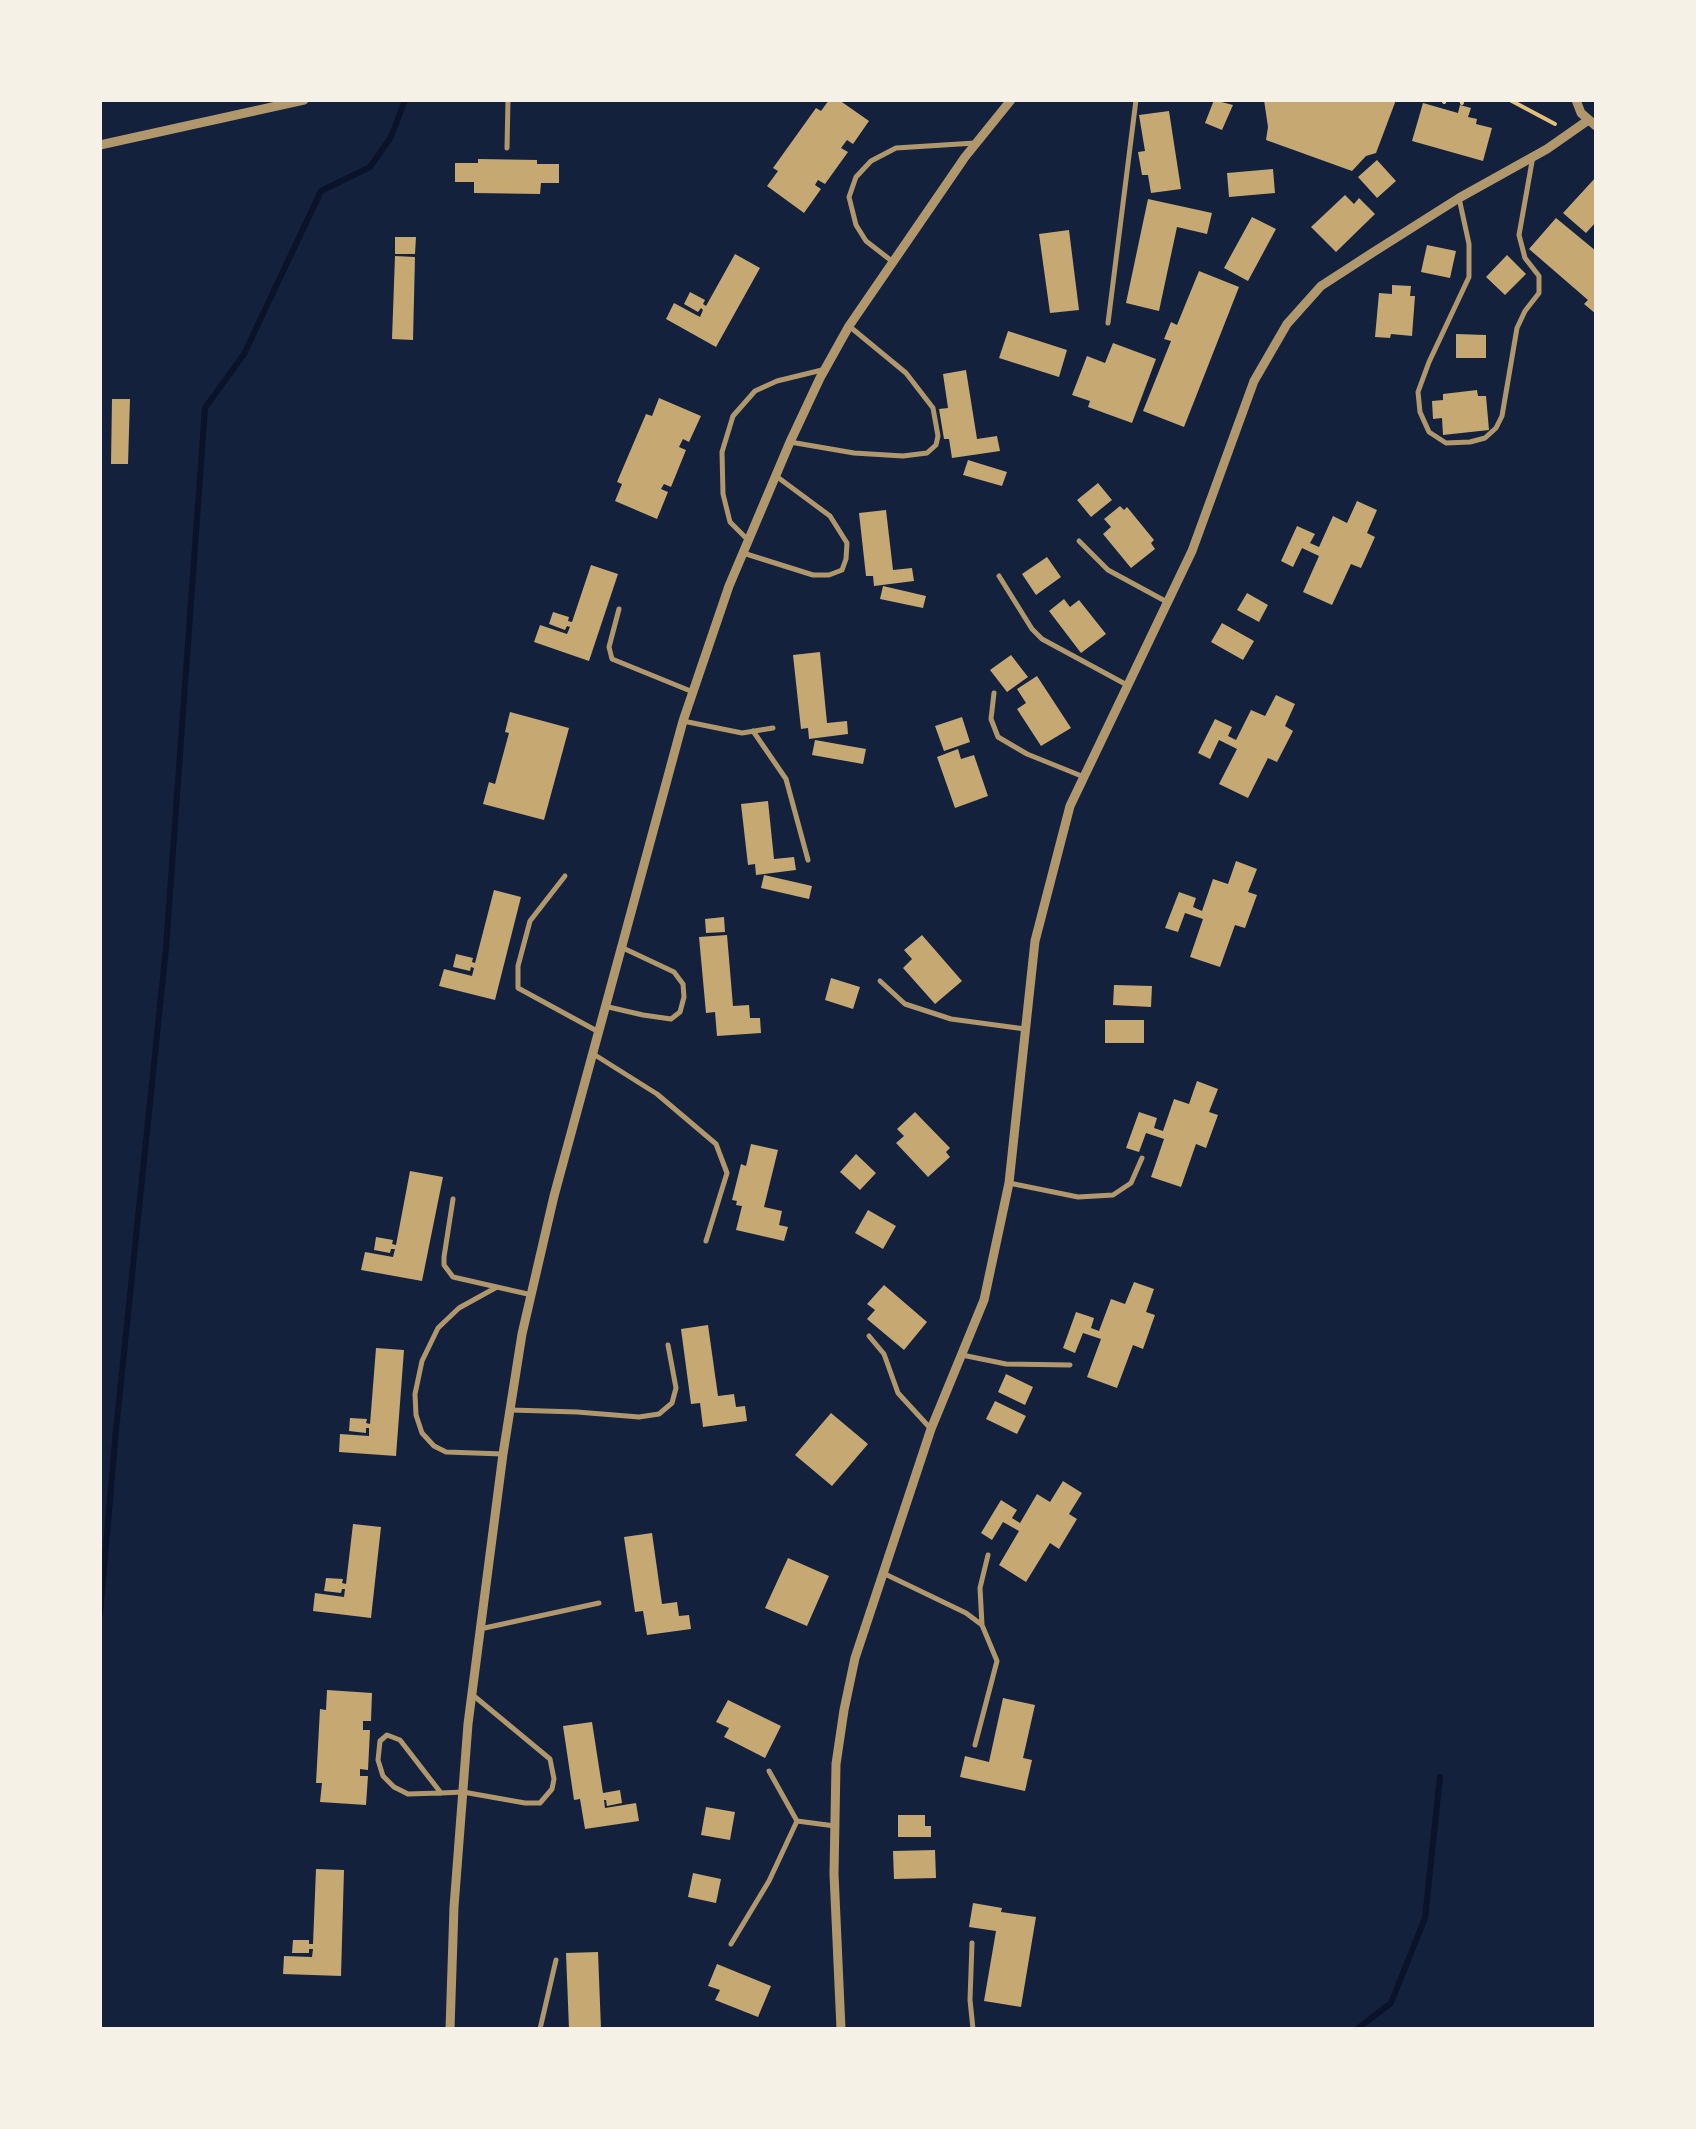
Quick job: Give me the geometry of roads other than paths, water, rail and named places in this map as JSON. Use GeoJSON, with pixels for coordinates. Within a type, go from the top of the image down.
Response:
{"type":"FeatureCollection","features":[{"type":"Feature","properties":{"kind":"street"},"geometry":{"type":"LineString","coordinates":[[100,145],[304,100]]}},
{"type":"Feature","properties":{"kind":"street"},"geometry":{"type":"LineString","coordinates":[[450,2029],[454,1907],[472,1694],[522,1334],[597,1031],[683,721],[728,586],[826,369],[893,262],[976,143],[1012,100]]}},
{"type":"Feature","properties":{"kind":"street"},"geometry":{"type":"LineString","coordinates":[[841,2029],[834,1826],[836,1764],[844,1710],[855,1658],[931,1429],[984,1300],[1009,1184],[1034,941],[1070,806],[1192,551],[1254,381],[1286,324],[1322,286],[1459,198],[1592,123],[1575,101]]}},
{"type":"Feature","properties":{"kind":"lane"},"geometry":{"type":"LineString","coordinates":[[507,148],[508,100]]}},
{"type":"Feature","properties":{"kind":"lane"},"geometry":{"type":"LineString","coordinates":[[1108,323],[1136,100]]}},
{"type":"Feature","properties":{"kind":"lane"},"geometry":{"type":"LineString","coordinates":[[893,262],[866,241],[856,225],[850,197],[856,177],[871,161],[896,148],[976,143]]}},
{"type":"Feature","properties":{"kind":"lane"},"geometry":{"type":"LineString","coordinates":[[1459,198],[1468,244],[1469,278],[1418,392],[1428,432],[1446,443],[1485,438],[1496,428],[1502,416],[1516,328],[1540,293],[1540,276],[1524,258],[1519,235],[1534,156]]}},
{"type":"Feature","properties":{"kind":"lane"},"geometry":{"type":"LineString","coordinates":[[790,442],[903,456],[928,452],[936,445],[933,408],[906,373],[850,326]]}},
{"type":"Feature","properties":{"kind":"lane"},"geometry":{"type":"LineString","coordinates":[[748,540],[730,522],[723,494],[722,452],[733,416],[755,391],[776,381],[826,369]]}},
{"type":"Feature","properties":{"kind":"lane"},"geometry":{"type":"LineString","coordinates":[[743,553],[814,574],[829,575],[842,570],[847,544],[830,516],[776,476]]}},
{"type":"Feature","properties":{"kind":"lane"},"geometry":{"type":"LineString","coordinates":[[1079,541],[1108,570],[1168,602]]}},
{"type":"Feature","properties":{"kind":"lane"},"geometry":{"type":"LineString","coordinates":[[998,576],[1042,640],[1127,686]]}},
{"type":"Feature","properties":{"kind":"lane"},"geometry":{"type":"LineString","coordinates":[[620,610],[609,648],[612,659],[693,692]]}},
{"type":"Feature","properties":{"kind":"lane"},"geometry":{"type":"LineString","coordinates":[[994,693],[991,719],[998,736],[1027,754],[1084,777]]}},
{"type":"Feature","properties":{"kind":"lane"},"geometry":{"type":"LineString","coordinates":[[683,721],[742,734],[774,728]]}},
{"type":"Feature","properties":{"kind":"lane"},"geometry":{"type":"LineString","coordinates":[[753,731],[786,779],[808,860]]}},
{"type":"Feature","properties":{"kind":"lane"},"geometry":{"type":"LineString","coordinates":[[565,876],[530,921],[518,966],[518,988],[597,1031]]}},
{"type":"Feature","properties":{"kind":"lane"},"geometry":{"type":"LineString","coordinates":[[604,1006],[671,1019],[680,1012],[684,997],[683,984],[674,972],[620,946]]}},
{"type":"Feature","properties":{"kind":"lane"},"geometry":{"type":"LineString","coordinates":[[880,981],[905,1004],[950,1019],[1025,1029]]}},
{"type":"Feature","properties":{"kind":"lane"},"geometry":{"type":"LineString","coordinates":[[592,1053],[657,1094],[716,1144],[727,1173],[706,1241]]}},
{"type":"Feature","properties":{"kind":"lane"},"geometry":{"type":"LineString","coordinates":[[1009,1184],[1078,1197],[1112,1195],[1131,1183],[1142,1158]]}},
{"type":"Feature","properties":{"kind":"lane"},"geometry":{"type":"LineString","coordinates":[[453,1199],[444,1265],[453,1278],[532,1295]]}},
{"type":"Feature","properties":{"kind":"lane"},"geometry":{"type":"LineString","coordinates":[[497,1287],[459,1308],[438,1328],[422,1361],[415,1394],[422,1433],[434,1446],[446,1452],[503,1454]]}},
{"type":"Feature","properties":{"kind":"lane"},"geometry":{"type":"LineString","coordinates":[[869,1336],[884,1354],[898,1393],[931,1429]]}},
{"type":"Feature","properties":{"kind":"lane"},"geometry":{"type":"LineString","coordinates":[[510,1410],[639,1417],[659,1414],[672,1403],[676,1388],[668,1345]]}},
{"type":"Feature","properties":{"kind":"lane"},"geometry":{"type":"LineString","coordinates":[[962,1355],[1006,1364],[1070,1366]]}},
{"type":"Feature","properties":{"kind":"lane"},"geometry":{"type":"LineString","coordinates":[[975,1746],[997,1661],[982,1625],[980,1588],[988,1556]]}},
{"type":"Feature","properties":{"kind":"lane"},"geometry":{"type":"LineString","coordinates":[[884,1574],[966,1613],[982,1625]]}},
{"type":"Feature","properties":{"kind":"lane"},"geometry":{"type":"LineString","coordinates":[[480,1629],[599,1603]]}},
{"type":"Feature","properties":{"kind":"lane"},"geometry":{"type":"LineString","coordinates":[[440,1793],[400,1740],[387,1735],[380,1740],[378,1760],[383,1776],[408,1794],[440,1793],[463,1792],[540,1803],[552,1789],[550,1759],[472,1694]]}},
{"type":"Feature","properties":{"kind":"lane"},"geometry":{"type":"LineString","coordinates":[[769,1771],[796,1821]]}},
{"type":"Feature","properties":{"kind":"lane"},"geometry":{"type":"LineString","coordinates":[[796,1821],[834,1826]]}},
{"type":"Feature","properties":{"kind":"lane"},"geometry":{"type":"LineString","coordinates":[[731,1944],[769,1881],[796,1821]]}},
{"type":"Feature","properties":{"kind":"lane"},"geometry":{"type":"LineString","coordinates":[[972,1943],[973,2029]]}},
{"type":"Feature","properties":{"kind":"lane"},"geometry":{"type":"LineString","coordinates":[[540,2029],[556,1960]]}},
{"type":"Feature","properties":{"kind":"waterway"},"geometry":{"type":"LineString","coordinates":[[100,1615],[166,948],[205,408],[244,354],[321,191],[370,167],[391,137],[405,100]]}},
{"type":"Feature","properties":{"kind":"waterway"},"geometry":{"type":"LineString","coordinates":[[1357,2029],[1391,2003],[1425,1918],[1440,1777]]}}]}
